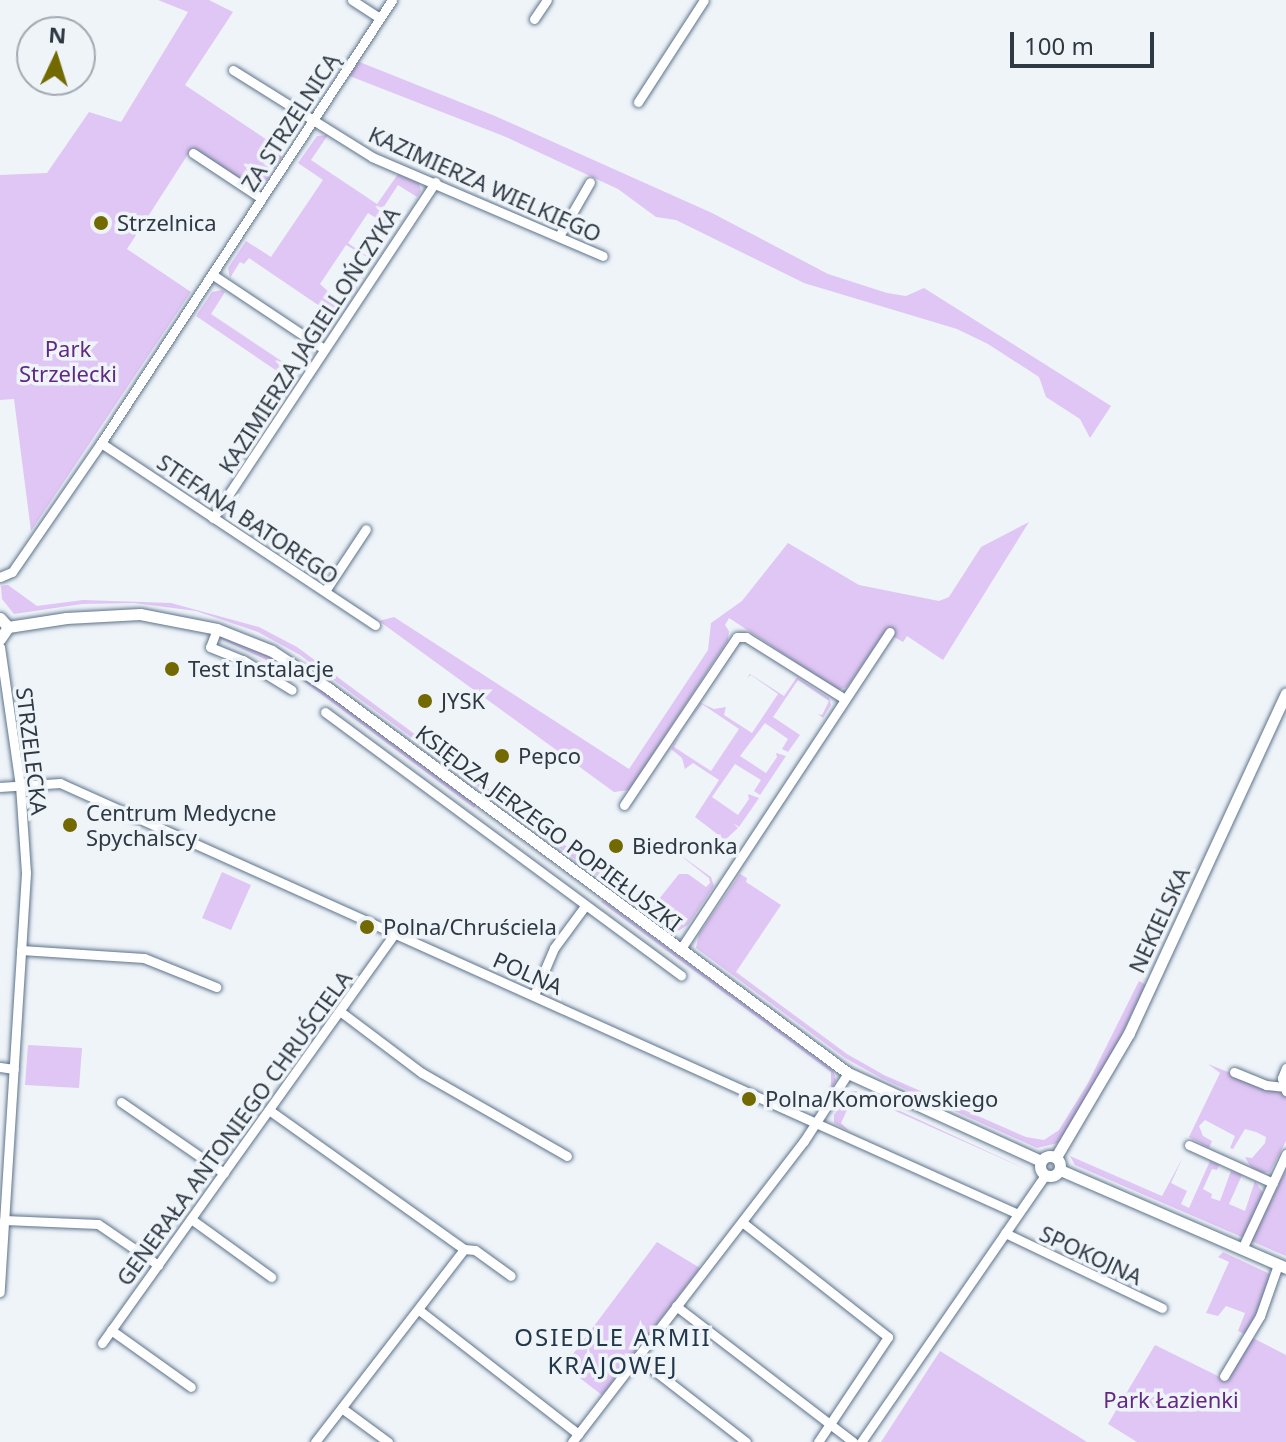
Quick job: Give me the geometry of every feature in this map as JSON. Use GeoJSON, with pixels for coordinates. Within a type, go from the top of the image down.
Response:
{"type":"FeatureCollection","features":[{"type":"Feature","properties":{"kind":"street"},"geometry":{"type":"LineString","coordinates":[[352,0],[380,18]]}},
{"type":"Feature","properties":{"kind":"street","name":"ZA STRZELNICĄ"},"geometry":{"type":"LineString","coordinates":[[0,577],[12,572],[101,443],[392,0]]}},
{"type":"Feature","properties":{"kind":"street"},"geometry":{"type":"LineString","coordinates":[[534,19],[547,0]]}},
{"type":"Feature","properties":{"kind":"street"},"geometry":{"type":"LineString","coordinates":[[638,102],[701,2]]}},
{"type":"Feature","properties":{"kind":"street","name":"KAZIMIERZA WIELKIEGO"},"geometry":{"type":"LineString","coordinates":[[233,70],[372,157],[603,256]]}},
{"type":"Feature","properties":{"kind":"street"},"geometry":{"type":"LineString","coordinates":[[193,153],[261,198]]}},
{"type":"Feature","properties":{"kind":"street","name":"KAZIMIERZA JAGIELLOŃCZYKA"},"geometry":{"type":"LineString","coordinates":[[213,518],[435,182]]}},
{"type":"Feature","properties":{"kind":"street"},"geometry":{"type":"LineString","coordinates":[[559,236],[590,182]]}},
{"type":"Feature","properties":{"kind":"street"},"geometry":{"type":"LineString","coordinates":[[213,275],[324,349]]}},
{"type":"Feature","properties":{"kind":"street","name":"STEFANA BATOREGO"},"geometry":{"type":"LineString","coordinates":[[101,443],[375,625]]}},
{"type":"Feature","properties":{"kind":"street"},"geometry":{"type":"LineString","coordinates":[[325,591],[366,529]]}},
{"type":"Feature","properties":{"kind":"street","name":"KSIĘDZA JERZEGO POPIEŁUSZKI"},"geometry":{"type":"LineString","coordinates":[[4,622],[140,614],[217,629],[272,651],[299,667],[848,1073],[1041,1161]]}},
{"type":"Feature","properties":{"kind":"street"},"geometry":{"type":"LineString","coordinates":[[0,639],[4,622]]}},
{"type":"Feature","properties":{"kind":"street"},"geometry":{"type":"LineString","coordinates":[[217,629],[210,647],[243,660],[292,690]]}},
{"type":"Feature","properties":{"kind":"street"},"geometry":{"type":"LineString","coordinates":[[680,950],[890,632]]}},
{"type":"Feature","properties":{"kind":"street"},"geometry":{"type":"LineString","coordinates":[[624,805],[735,639],[740,636],[754,641],[845,699]]}},
{"type":"Feature","properties":{"kind":"street","name":"STRZELECKA"},"geometry":{"type":"LineString","coordinates":[[0,647],[20,785],[26,873],[0,1292]]}},
{"type":"Feature","properties":{"kind":"street","name":"NEKIELSKA"},"geometry":{"type":"LineString","coordinates":[[1056,1157],[1129,1033],[1286,693]]}},
{"type":"Feature","properties":{"kind":"street"},"geometry":{"type":"LineString","coordinates":[[325,712],[681,975]]}},
{"type":"Feature","properties":{"kind":"street","name":"POLNA"},"geometry":{"type":"LineString","coordinates":[[0,787],[60,783],[1018,1214]]}},
{"type":"Feature","properties":{"kind":"street"},"geometry":{"type":"LineString","coordinates":[[534,995],[554,948],[585,906]]}},
{"type":"Feature","properties":{"kind":"street","name":"GENERAŁA ANTONIEGO CHRUŚCIELA"},"geometry":{"type":"LineString","coordinates":[[102,1343],[395,933]]}},
{"type":"Feature","properties":{"kind":"street"},"geometry":{"type":"LineString","coordinates":[[21,950],[144,958],[216,987]]}},
{"type":"Feature","properties":{"kind":"street"},"geometry":{"type":"LineString","coordinates":[[341,1012],[422,1073],[567,1156]]}},
{"type":"Feature","properties":{"kind":"street"},"geometry":{"type":"LineString","coordinates":[[0,1067],[14,1069]]}},
{"type":"Feature","properties":{"kind":"street"},"geometry":{"type":"LineString","coordinates":[[1234,1072],[1285,1089],[1286,1068]]}},
{"type":"Feature","properties":{"kind":"street"},"geometry":{"type":"LineString","coordinates":[[419,1310],[576,1439],[816,1123],[848,1073]]}},
{"type":"Feature","properties":{"kind":"street"},"geometry":{"type":"LineString","coordinates":[[121,1102],[224,1173]]}},
{"type":"Feature","properties":{"kind":"street"},"geometry":{"type":"LineString","coordinates":[[269,1110],[464,1249],[475,1250],[511,1276]]}},
{"type":"Feature","properties":{"kind":"street"},"geometry":{"type":"LineString","coordinates":[[1189,1145],[1273,1183]]}},
{"type":"Feature","properties":{"kind":"street"},"geometry":{"type":"LineString","coordinates":[[1242,1249],[1286,1154]]}},
{"type":"Feature","properties":{"kind":"street"},"geometry":{"type":"LineString","coordinates":[[1045,1175],[1041,1161],[1049,1155],[1056,1157],[1060,1170],[1282,1267],[1260,1316],[1224,1376]]}},
{"type":"Feature","properties":{"kind":"street"},"geometry":{"type":"LineString","coordinates":[[1045,1175],[1052,1176],[1060,1170]]}},
{"type":"Feature","properties":{"kind":"street"},"geometry":{"type":"LineString","coordinates":[[861,1442],[1045,1175]]}},
{"type":"Feature","properties":{"kind":"street"},"geometry":{"type":"LineString","coordinates":[[191,1219],[271,1277]]}},
{"type":"Feature","properties":{"kind":"street"},"geometry":{"type":"LineString","coordinates":[[4,1220],[98,1224],[158,1265]]}},
{"type":"Feature","properties":{"kind":"street"},"geometry":{"type":"LineString","coordinates":[[742,1222],[888,1337],[818,1442]]}},
{"type":"Feature","properties":{"kind":"street","name":"SPOKOJNA"},"geometry":{"type":"LineString","coordinates":[[1005,1233],[1162,1308]]}},
{"type":"Feature","properties":{"kind":"street"},"geometry":{"type":"LineString","coordinates":[[315,1442],[464,1249]]}},
{"type":"Feature","properties":{"kind":"street"},"geometry":{"type":"LineString","coordinates":[[676,1306],[853,1442]]}},
{"type":"Feature","properties":{"kind":"street"},"geometry":{"type":"LineString","coordinates":[[111,1330],[191,1387]]}},
{"type":"Feature","properties":{"kind":"street"},"geometry":{"type":"LineString","coordinates":[[637,1357],[746,1442]]}},
{"type":"Feature","properties":{"kind":"street"},"geometry":{"type":"LineString","coordinates":[[343,1409],[388,1442]]}},
{"type":"Feature","properties":{"kind":"green space","name":"Park Strzelecki"},"geometry":{"type":"Polygon","coordinates":[[[158,0],[209,0],[233,12],[185,85],[285,152],[259,192],[192,148],[127,249],[191,292],[31,531],[14,399],[0,400],[0,175],[47,173],[89,112],[121,122],[188,12],[158,0]]]}},
{"type":"Feature","properties":{"kind":"green space"},"geometry":{"type":"Polygon","coordinates":[[[357,61],[495,116],[712,213],[828,274],[906,296],[924,288],[1111,406],[1090,438],[1080,419],[1046,397],[1039,377],[988,344],[957,329],[804,283],[676,220],[656,217],[618,189],[506,137],[347,75],[357,61]]]}},
{"type":"Feature","properties":{"kind":"green space"},"geometry":{"type":"Polygon","coordinates":[[[328,135],[311,160],[377,204],[398,174],[419,183],[421,191],[417,197],[398,185],[381,211],[399,224],[395,230],[368,213],[348,243],[374,261],[346,245],[320,284],[344,306],[326,334],[316,336],[327,312],[324,309],[249,258],[244,264],[240,262],[230,278],[228,268],[246,241],[271,257],[323,180],[298,163],[317,136],[328,135]]]}},
{"type":"Feature","properties":{"kind":"green space"},"geometry":{"type":"Polygon","coordinates":[[[212,292],[225,292],[211,314],[283,362],[277,371],[196,316],[212,292]]]}},
{"type":"Feature","properties":{"kind":"green space"},"geometry":{"type":"Polygon","coordinates":[[[1029,522],[943,660],[907,636],[903,642],[885,632],[847,687],[838,690],[729,618],[725,625],[729,631],[728,640],[629,790],[614,792],[379,621],[394,617],[629,769],[708,650],[711,623],[742,601],[788,543],[859,585],[939,601],[949,597],[981,547],[1029,522]]]}},
{"type":"Feature","properties":{"kind":"green space"},"geometry":{"type":"Polygon","coordinates":[[[8,585],[37,606],[83,600],[171,603],[259,627],[297,647],[516,809],[510,810],[300,655],[258,632],[196,611],[134,603],[82,604],[14,614],[2,599],[1,586],[8,585]]]}},
{"type":"Feature","properties":{"kind":"green space"},"geometry":{"type":"Polygon","coordinates":[[[222,636],[274,658],[312,683],[476,805],[474,808],[290,671],[221,639],[222,636]]]}},
{"type":"Feature","properties":{"kind":"green space"},"geometry":{"type":"Polygon","coordinates":[[[750,674],[784,696],[797,677],[829,698],[831,705],[823,718],[818,714],[822,715],[829,701],[798,680],[773,717],[800,735],[788,752],[782,749],[788,739],[765,723],[740,756],[766,773],[777,757],[776,753],[786,756],[760,795],[754,791],[761,780],[735,764],[712,797],[738,815],[749,799],[748,794],[759,798],[739,827],[733,823],[738,828],[725,840],[695,817],[719,780],[693,763],[685,769],[682,758],[671,749],[681,733],[674,747],[711,771],[739,729],[702,704],[691,718],[701,703],[714,709],[726,707],[724,715],[752,733],[778,694],[751,675],[747,678],[750,674]]]}},
{"type":"Feature","properties":{"kind":"green space"},"geometry":{"type":"Polygon","coordinates":[[[531,820],[651,909],[679,874],[688,874],[706,887],[710,883],[709,878],[676,852],[711,877],[714,886],[688,925],[675,933],[529,825],[531,820]]]}},
{"type":"Feature","properties":{"kind":"green space"},"geometry":{"type":"Polygon","coordinates":[[[222,872],[251,885],[231,930],[202,918],[222,872]]]}},
{"type":"Feature","properties":{"kind":"green space"},"geometry":{"type":"Polygon","coordinates":[[[740,874],[747,878],[746,882],[781,905],[736,972],[847,1054],[884,1075],[1026,1137],[1044,1140],[1059,1130],[1088,1083],[1139,981],[1146,985],[1109,1061],[1062,1142],[1037,1148],[883,1079],[845,1058],[696,948],[699,934],[740,874]]]}},
{"type":"Feature","properties":{"kind":"green space"},"geometry":{"type":"Polygon","coordinates":[[[603,900],[833,1070],[836,1080],[831,1091],[831,1072],[601,902],[603,900]]]}},
{"type":"Feature","properties":{"kind":"green space"},"geometry":{"type":"Polygon","coordinates":[[[28,1045],[82,1048],[79,1088],[25,1085],[28,1045]]]}},
{"type":"Feature","properties":{"kind":"green space"},"geometry":{"type":"Polygon","coordinates":[[[1208,1064],[1286,1095],[1286,1141],[1270,1172],[1262,1173],[1250,1166],[1245,1157],[1252,1158],[1265,1143],[1266,1137],[1256,1132],[1245,1129],[1233,1149],[1230,1148],[1235,1136],[1205,1120],[1199,1126],[1203,1136],[1212,1141],[1209,1148],[1189,1137],[1220,1073],[1208,1064]]]}},
{"type":"Feature","properties":{"kind":"green space"},"geometry":{"type":"Polygon","coordinates":[[[851,1091],[857,1091],[1030,1171],[855,1093],[841,1123],[849,1131],[834,1123],[834,1115],[851,1091]]]}},
{"type":"Feature","properties":{"kind":"green space"},"geometry":{"type":"Polygon","coordinates":[[[1070,1156],[1162,1196],[1183,1157],[1171,1183],[1187,1191],[1181,1204],[1189,1208],[1210,1161],[1219,1165],[1217,1170],[1212,1169],[1203,1189],[1212,1194],[1211,1198],[1220,1201],[1231,1171],[1242,1175],[1229,1204],[1245,1211],[1255,1181],[1263,1193],[1244,1238],[1075,1165],[1070,1156]]]}},
{"type":"Feature","properties":{"kind":"green space"},"geometry":{"type":"Polygon","coordinates":[[[1286,1170],[1286,1256],[1251,1241],[1286,1170]]]}},
{"type":"Feature","properties":{"kind":"green space"},"geometry":{"type":"Polygon","coordinates":[[[657,1242],[700,1268],[602,1395],[564,1366],[657,1242]]]}},
{"type":"Feature","properties":{"kind":"green space"},"geometry":{"type":"Polygon","coordinates":[[[1223,1252],[1270,1274],[1264,1300],[1245,1334],[1238,1331],[1245,1313],[1226,1306],[1218,1316],[1206,1313],[1229,1262],[1218,1257],[1223,1252]]]}},
{"type":"Feature","properties":{"kind":"green space","name":"Park Łazienki"},"geometry":{"type":"Polygon","coordinates":[[[1253,1338],[1286,1355],[1286,1442],[1137,1442],[1108,1424],[1155,1345],[1226,1380],[1253,1338]]]}},
{"type":"Feature","properties":{"kind":"green space"},"geometry":{"type":"Polygon","coordinates":[[[940,1351],[1087,1442],[881,1442],[940,1351]]]}},
{"type":"Feature","properties":{"kind":"place","name":"Strzelnica"},"geometry":{"type":"Point","coordinates":[101,223]}},
{"type":"Feature","properties":{"kind":"place","name":"Test Instalacje"},"geometry":{"type":"Point","coordinates":[172,669]}},
{"type":"Feature","properties":{"kind":"place","name":"JYSK"},"geometry":{"type":"Point","coordinates":[425,701]}},
{"type":"Feature","properties":{"kind":"place","name":"Pepco"},"geometry":{"type":"Point","coordinates":[502,756]}},
{"type":"Feature","properties":{"kind":"place","name":"Centrum Medycne Spychalscy"},"geometry":{"type":"Point","coordinates":[70,825]}},
{"type":"Feature","properties":{"kind":"place","name":"Biedronka"},"geometry":{"type":"Point","coordinates":[616,846]}},
{"type":"Feature","properties":{"kind":"place","name":"Polna/Chruściela"},"geometry":{"type":"Point","coordinates":[367,927]}},
{"type":"Feature","properties":{"kind":"place","name":"Polna/Komorowskiego"},"geometry":{"type":"Point","coordinates":[749,1099]}},
{"type":"Feature","properties":{"kind":"district","name":"OSIEDLE ARMII KRAJOWEJ"},"geometry":{"type":"Point","coordinates":[613,1351]}}]}
